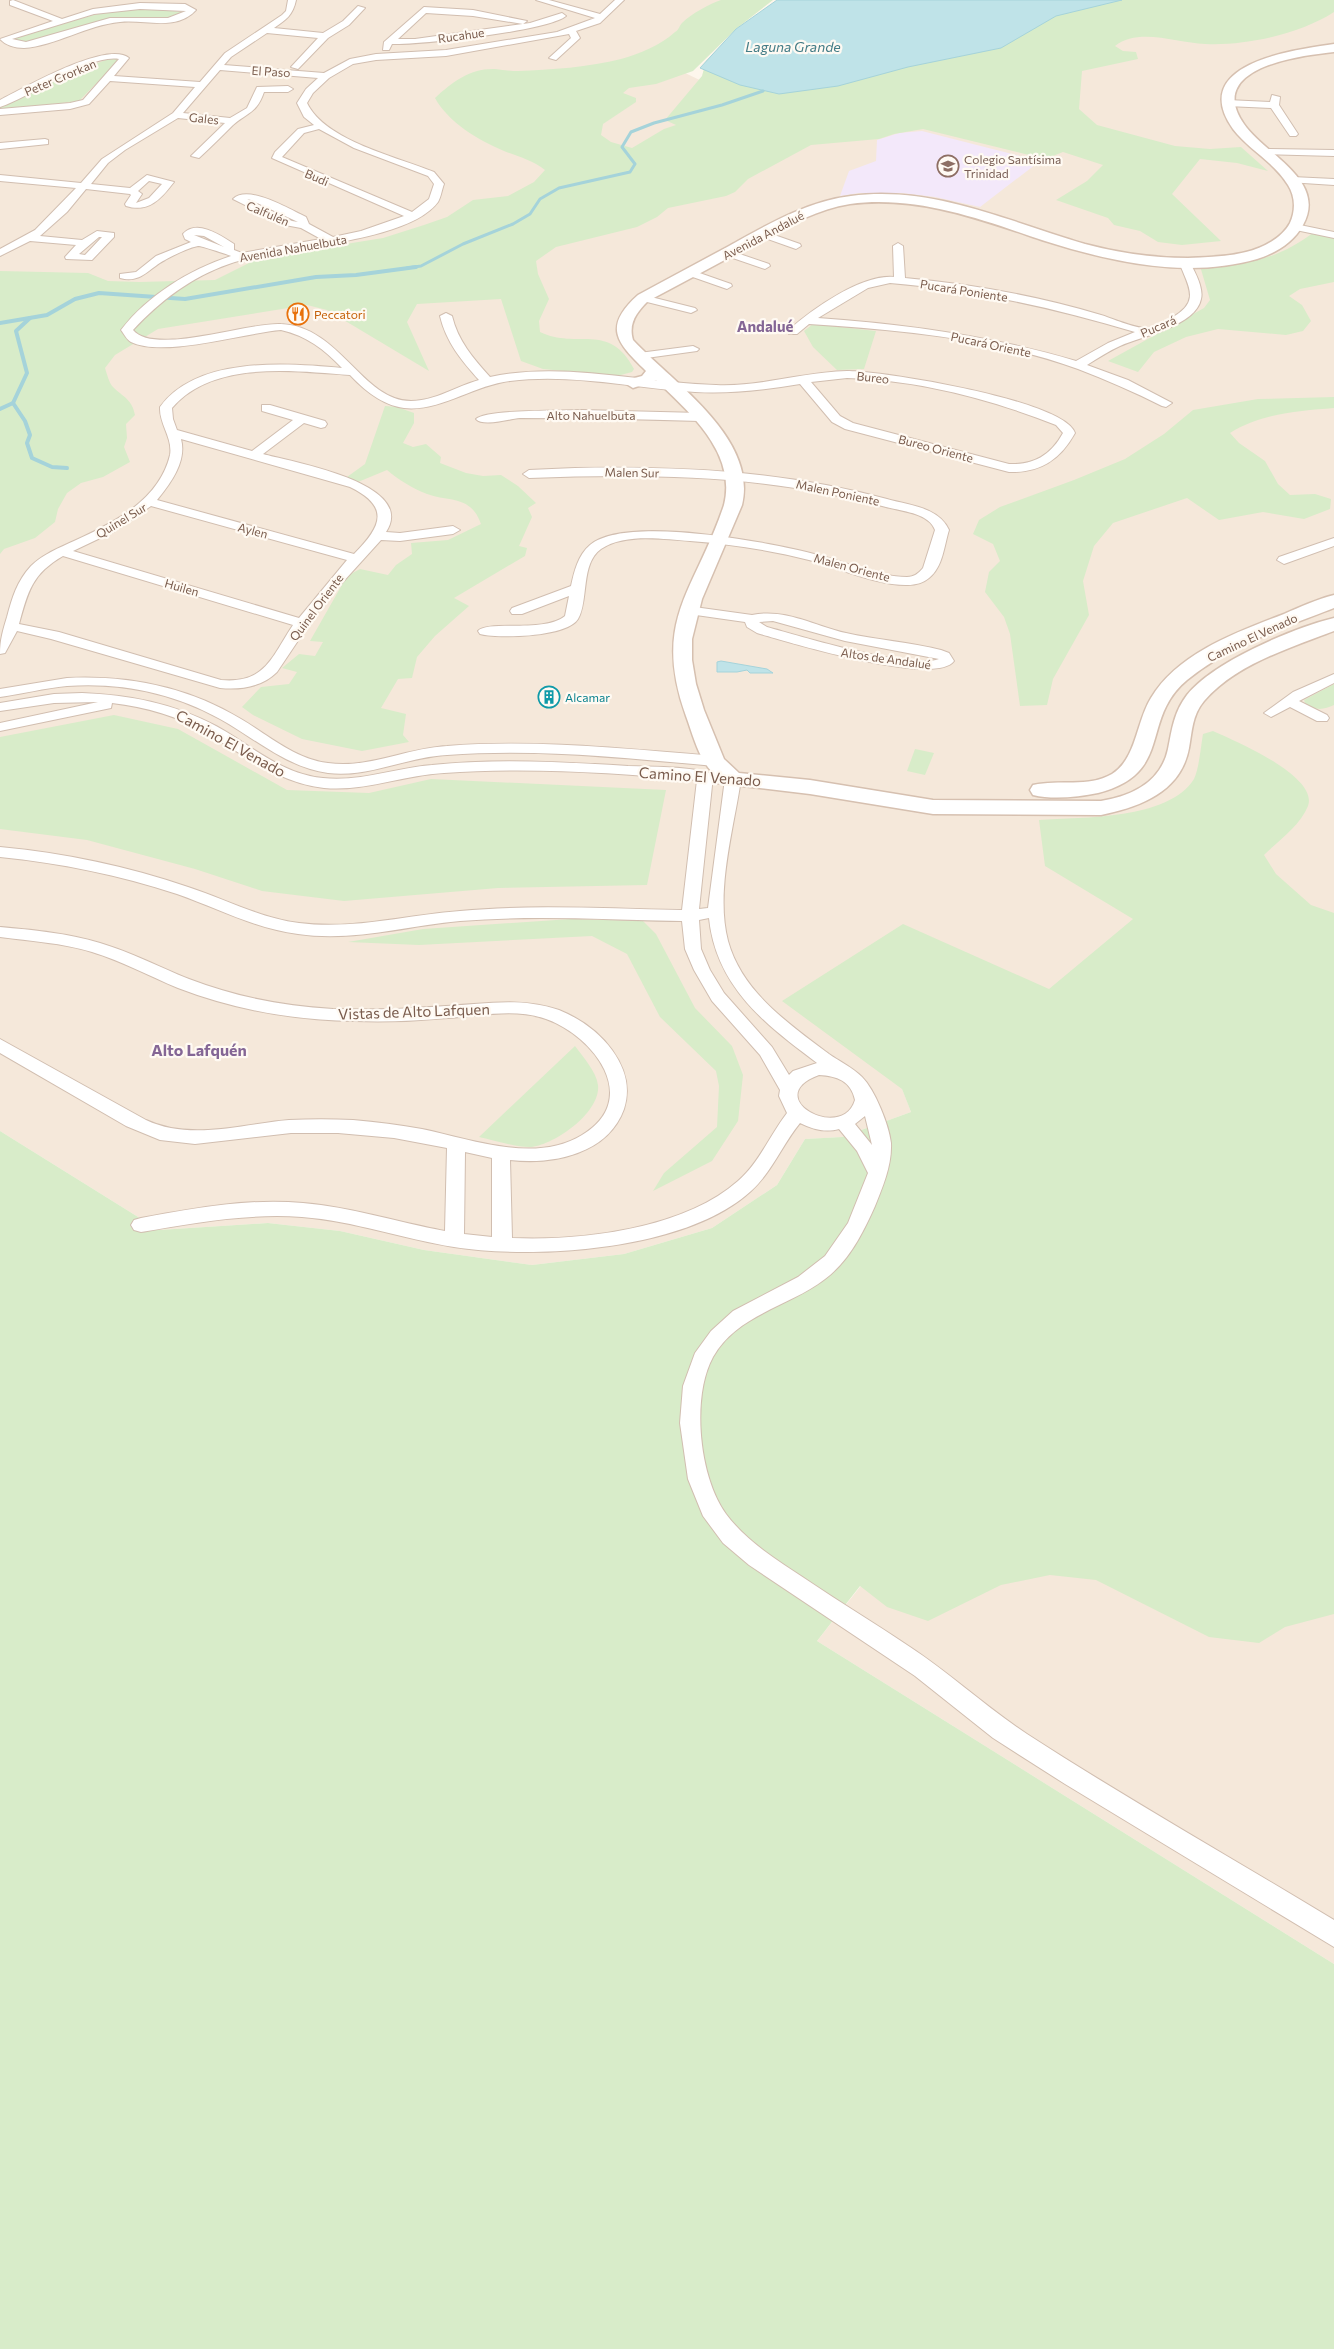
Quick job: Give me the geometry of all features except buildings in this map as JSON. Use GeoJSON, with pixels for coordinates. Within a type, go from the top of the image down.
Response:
{"type":"FeatureCollection","features":[{"type":"Feature","properties":{"kind":"street"},"geometry":{"type":"LineString","coordinates":[[0,253],[31,238],[59,214],[114,153],[176,115],[216,67],[234,49],[288,14],[292,0]]}},
{"type":"Feature","properties":{"kind":"street"},"geometry":{"type":"LineString","coordinates":[[540,0],[602,17]]}},
{"type":"Feature","properties":{"kind":"street","name":"Avenida Nahuelbuta"},"geometry":{"type":"LineString","coordinates":[[620,0],[602,17],[591,24],[571,31],[446,53],[388,56],[350,62],[326,76],[309,92],[302,103],[307,113],[321,126],[355,144],[423,170],[436,179],[440,187],[436,198],[412,216],[376,231],[241,257],[207,269],[160,296],[127,330],[131,338],[141,343],[170,343],[259,328],[292,328],[314,335],[383,397],[408,404],[436,400],[487,381],[535,375],[669,386]]}},
{"type":"Feature","properties":{"kind":"street"},"geometry":{"type":"LineString","coordinates":[[50,26],[2,6],[17,1],[62,22]]}},
{"type":"Feature","properties":{"kind":"street"},"geometry":{"type":"LineString","coordinates":[[125,6],[163,6],[192,10],[183,17],[172,21],[131,19],[104,21],[26,45],[16,45],[4,39],[62,22],[93,12],[125,6]]}},
{"type":"Feature","properties":{"kind":"street"},"geometry":{"type":"LineString","coordinates":[[294,67],[325,36],[346,22],[361,8]]}},
{"type":"Feature","properties":{"kind":"street","name":"Rucahue"},"geometry":{"type":"LineString","coordinates":[[391,41],[424,10],[467,12],[522,21],[531,25]]}},
{"type":"Feature","properties":{"kind":"street","name":"Rucahue"},"geometry":{"type":"LineString","coordinates":[[391,41],[415,42],[531,25],[562,16]]}},
{"type":"Feature","properties":{"kind":"street"},"geometry":{"type":"LineString","coordinates":[[264,30],[325,36]]}},
{"type":"Feature","properties":{"kind":"street"},"geometry":{"type":"LineString","coordinates":[[554,58],[576,38],[571,31]]}},
{"type":"Feature","properties":{"kind":"street"},"geometry":{"type":"LineString","coordinates":[[388,56],[386,46],[391,41]]}},
{"type":"Feature","properties":{"kind":"street"},"geometry":{"type":"LineString","coordinates":[[1334,48],[1286,55],[1256,66],[1233,82],[1227,102],[1233,120],[1292,180],[1302,202],[1300,215],[1295,227],[1334,235]]}},
{"type":"Feature","properties":{"kind":"street","name":"Peter Crorkan"},"geometry":{"type":"LineString","coordinates":[[0,104],[72,69],[110,56],[124,56],[125,59],[109,78],[91,98],[83,103],[0,112]]}},
{"type":"Feature","properties":{"kind":"street","name":"El Paso"},"geometry":{"type":"LineString","coordinates":[[216,67],[326,76]]}},
{"type":"Feature","properties":{"kind":"street","name":"Peter Crorkan"},"geometry":{"type":"LineString","coordinates":[[109,78],[202,85]]}},
{"type":"Feature","properties":{"kind":"street","name":"Gales"},"geometry":{"type":"LineString","coordinates":[[196,156],[232,121],[250,110],[256,102],[260,89],[288,89]]}},
{"type":"Feature","properties":{"kind":"street"},"geometry":{"type":"LineString","coordinates":[[1227,102],[1274,101],[1293,134]]}},
{"type":"Feature","properties":{"kind":"street","name":"Gales"},"geometry":{"type":"LineString","coordinates":[[176,115],[232,121]]}},
{"type":"Feature","properties":{"kind":"street","name":"Budi"},"geometry":{"type":"LineString","coordinates":[[321,126],[300,132],[276,158],[412,216]]}},
{"type":"Feature","properties":{"kind":"street"},"geometry":{"type":"LineString","coordinates":[[2,148],[45,142]]}},
{"type":"Feature","properties":{"kind":"street"},"geometry":{"type":"LineString","coordinates":[[1264,152],[1334,153]]}},
{"type":"Feature","properties":{"kind":"street"},"geometry":{"type":"LineString","coordinates":[[0,178],[132,191]]}},
{"type":"Feature","properties":{"kind":"street"},"geometry":{"type":"LineString","coordinates":[[1292,180],[1334,182]]}},
{"type":"Feature","properties":{"kind":"street","name":"Calfulén"},"geometry":{"type":"LineString","coordinates":[[227,192],[241,197],[253,197],[299,218],[304,221],[304,226],[332,241]]}},
{"type":"Feature","properties":{"kind":"street","name":"Avenida Andalué"},"geometry":{"type":"LineString","coordinates":[[710,768],[686,683],[682,648],[687,610],[734,505],[736,476],[722,444],[700,417],[626,341],[623,327],[628,314],[643,298],[797,216],[827,205],[864,199],[906,198],[943,204],[978,213],[1090,250],[1142,259],[1184,262],[1216,261],[1250,256],[1279,242],[1295,227]]}},
{"type":"Feature","properties":{"kind":"street"},"geometry":{"type":"LineString","coordinates":[[124,276],[139,275],[160,258],[199,242],[188,236],[189,232],[195,231],[206,233],[228,244],[230,246],[228,251],[241,257]]}},
{"type":"Feature","properties":{"kind":"street"},"geometry":{"type":"LineString","coordinates":[[763,234],[796,246]]}},
{"type":"Feature","properties":{"kind":"street"},"geometry":{"type":"LineString","coordinates":[[31,238],[84,244]]}},
{"type":"Feature","properties":{"kind":"street"},"geometry":{"type":"LineString","coordinates":[[898,246],[900,280]]}},
{"type":"Feature","properties":{"kind":"street"},"geometry":{"type":"LineString","coordinates":[[728,253],[765,266]]}},
{"type":"Feature","properties":{"kind":"street","name":"Pucará"},"geometry":{"type":"LineString","coordinates":[[1080,364],[1108,348],[1171,322],[1193,307],[1196,296],[1184,262]]}},
{"type":"Feature","properties":{"kind":"street"},"geometry":{"type":"LineString","coordinates":[[691,273],[727,286]]}},
{"type":"Feature","properties":{"kind":"street","name":"Pucará Poniente"},"geometry":{"type":"LineString","coordinates":[[793,332],[806,320],[865,286],[883,281],[900,280],[961,287],[1008,296],[1089,314],[1146,332]]}},
{"type":"Feature","properties":{"kind":"street"},"geometry":{"type":"LineString","coordinates":[[643,298],[691,310]]}},
{"type":"Feature","properties":{"kind":"street"},"geometry":{"type":"LineString","coordinates":[[446,316],[449,329],[460,349],[487,381]]}},
{"type":"Feature","properties":{"kind":"street","name":"Pucará Oriente"},"geometry":{"type":"LineString","coordinates":[[806,320],[946,334],[1080,364],[1118,379],[1166,403]]}},
{"type":"Feature","properties":{"kind":"street"},"geometry":{"type":"LineString","coordinates":[[639,356],[693,348]]}},
{"type":"Feature","properties":{"kind":"street","name":"Quinel Sur"},"geometry":{"type":"LineString","coordinates":[[0,650],[11,626],[15,604],[26,581],[37,568],[62,552],[122,522],[150,502],[165,480],[174,460],[176,449],[165,412],[169,402],[180,391],[201,380],[231,372],[258,369],[354,372]]}},
{"type":"Feature","properties":{"kind":"street"},"geometry":{"type":"LineString","coordinates":[[633,383],[648,378],[655,371]]}},
{"type":"Feature","properties":{"kind":"street","name":"Bureo"},"geometry":{"type":"LineString","coordinates":[[669,386],[735,389],[838,375],[858,375],[945,387],[982,396],[1060,422],[1069,430]]}},
{"type":"Feature","properties":{"kind":"street","name":"Bureo Oriente"},"geometry":{"type":"LineString","coordinates":[[804,381],[836,419],[849,426],[1009,468],[1027,469],[1042,464],[1061,447],[1069,430]]}},
{"type":"Feature","properties":{"kind":"street"},"geometry":{"type":"LineString","coordinates":[[266,408],[321,424]]}},
{"type":"Feature","properties":{"kind":"street","name":"Alto Nahuelbuta"},"geometry":{"type":"LineString","coordinates":[[482,419],[513,416],[596,414],[700,417]]}},
{"type":"Feature","properties":{"kind":"street"},"geometry":{"type":"LineString","coordinates":[[254,455],[302,419]]}},
{"type":"Feature","properties":{"kind":"street","name":"Quinel Oriente"},"geometry":{"type":"LineString","coordinates":[[11,626],[59,636],[228,685],[255,680],[268,672],[302,623],[355,558],[377,536],[384,525],[385,514],[381,504],[372,495],[343,480],[173,434]]}},
{"type":"Feature","properties":{"kind":"street","name":"Malen Sur"},"geometry":{"type":"LineString","coordinates":[[529,474],[626,471],[736,476]]}},
{"type":"Feature","properties":{"kind":"street","name":"Malen Poniente"},"geometry":{"type":"LineString","coordinates":[[736,476],[846,492],[914,511],[937,521]]}},
{"type":"Feature","properties":{"kind":"street","name":"Aylen"},"geometry":{"type":"LineString","coordinates":[[150,502],[355,558]]}},
{"type":"Feature","properties":{"kind":"street","name":"Malen Oriente"},"geometry":{"type":"LineString","coordinates":[[719,541],[775,548],[901,580],[912,581],[923,578],[929,573],[942,530],[937,521]]}},
{"type":"Feature","properties":{"kind":"street"},"geometry":{"type":"LineString","coordinates":[[377,536],[400,537],[453,530]]}},
{"type":"Feature","properties":{"kind":"street"},"geometry":{"type":"LineString","coordinates":[[485,631],[544,629],[564,625],[572,618],[582,571],[592,549],[612,538],[635,535],[719,541]]}},
{"type":"Feature","properties":{"kind":"street"},"geometry":{"type":"LineString","coordinates":[[1284,560],[1334,542]]}},
{"type":"Feature","properties":{"kind":"street","name":"Huilen"},"geometry":{"type":"LineString","coordinates":[[62,552],[302,623]]}},
{"type":"Feature","properties":{"kind":"street"},"geometry":{"type":"LineString","coordinates":[[517,610],[579,588]]}},
{"type":"Feature","properties":{"kind":"street","name":"Camino El Venado"},"geometry":{"type":"LineString","coordinates":[[0,707],[59,698],[127,700],[163,708],[213,730],[278,771],[299,779],[326,783],[363,782],[426,770],[458,768],[710,768],[793,770],[900,788],[940,791],[1063,790],[1100,786],[1127,772],[1137,761],[1155,705],[1167,688],[1180,676],[1231,644],[1334,601]]}},
{"type":"Feature","properties":{"kind":"street","name":"Altos de Andalué"},"geometry":{"type":"LineString","coordinates":[[687,610],[752,619],[777,619],[842,637],[936,652],[944,656],[947,661],[940,665],[928,666],[849,654],[759,629],[752,624],[752,619]]}},
{"type":"Feature","properties":{"kind":"street","name":"Camino El Venado"},"geometry":{"type":"LineString","coordinates":[[0,692],[84,681],[139,686],[168,692],[199,703],[240,724],[292,756],[326,768],[365,767],[419,753],[454,750],[568,751],[710,768],[733,778],[810,787],[933,807],[1093,808],[1121,805],[1140,798],[1158,786],[1174,762],[1187,711],[1204,690],[1253,659],[1334,624]]}},
{"type":"Feature","properties":{"kind":"street"},"geometry":{"type":"LineString","coordinates":[[1271,713],[1288,701],[1334,678]]}},
{"type":"Feature","properties":{"kind":"street"},"geometry":{"type":"LineString","coordinates":[[0,728],[127,700],[139,686]]}},
{"type":"Feature","properties":{"kind":"street"},"geometry":{"type":"LineString","coordinates":[[58,716],[62,706],[59,698]]}},
{"type":"Feature","properties":{"kind":"street"},"geometry":{"type":"LineString","coordinates":[[1288,701],[1323,718]]}},
{"type":"Feature","properties":{"kind":"street"},"geometry":{"type":"LineString","coordinates":[[710,768],[690,916],[693,949],[702,970],[724,1006],[766,1051],[788,1088],[789,1105],[796,1114],[818,1124],[843,1122],[860,1110],[864,1095]]}},
{"type":"Feature","properties":{"kind":"street"},"geometry":{"type":"LineString","coordinates":[[733,778],[716,912],[722,947],[733,973],[743,987],[780,1026],[859,1085],[882,1134],[883,1155],[878,1174],[859,1222],[835,1258],[803,1285],[745,1313],[707,1350],[698,1368],[692,1400],[691,1438],[694,1466],[705,1499],[729,1534],[766,1565],[940,1681],[980,1716],[1032,1750],[1334,1934]]}},
{"type":"Feature","properties":{"kind":"street"},"geometry":{"type":"LineString","coordinates":[[0,852],[65,861],[126,874],[186,892],[268,923],[314,930],[359,929],[431,919],[496,915],[690,916],[716,912]]}},
{"type":"Feature","properties":{"kind":"street","name":"Vistas de Alto Lafquen"},"geometry":{"type":"LineString","coordinates":[[0,932],[55,939],[102,949],[199,989],[270,1008],[317,1014],[379,1016],[510,1008],[537,1010],[560,1018],[592,1039],[612,1064],[619,1092],[614,1112],[602,1130],[577,1146],[543,1153],[501,1154],[422,1136],[363,1127],[305,1126],[202,1136],[169,1136],[141,1126],[0,1045]]}},
{"type":"Feature","properties":{"kind":"street"},"geometry":{"type":"LineString","coordinates":[[788,1088],[796,1078],[810,1071],[827,1069],[844,1073]]}},
{"type":"Feature","properties":{"kind":"street"},"geometry":{"type":"LineString","coordinates":[[142,1225],[234,1210],[302,1210],[350,1216],[454,1240],[502,1245],[542,1245],[598,1241],[648,1230],[695,1214],[736,1194],[755,1177],[796,1114]]}},
{"type":"Feature","properties":{"kind":"street"},"geometry":{"type":"LineString","coordinates":[[843,1122],[864,1146],[878,1174]]}},
{"type":"Feature","properties":{"kind":"street"},"geometry":{"type":"LineString","coordinates":[[454,1240],[456,1144]]}},
{"type":"Feature","properties":{"kind":"street"},"geometry":{"type":"LineString","coordinates":[[501,1154],[502,1245]]}},
{"type":"Feature","properties":{"kind":"shaded area"},"geometry":{"type":"Polygon","coordinates":[[[0,0],[743,0],[683,72],[708,84],[1334,0],[1334,1964],[817,1641],[1165,1204],[883,1039],[911,1112],[842,1137],[805,1139],[777,1185],[712,1228],[624,1254],[532,1265],[424,1250],[340,1231],[268,1223],[159,1230],[0,1131],[0,0]]]}},
{"type":"Feature","properties":{"kind":"shaded area","name":"Colegio Santísima Trinidad"},"geometry":{"type":"Polygon","coordinates":[[[922,131],[1040,161],[980,207],[935,197],[902,193],[859,193],[840,196],[849,171],[876,161],[877,140],[899,133],[922,131]]]}},
{"type":"Feature","properties":{"kind":"green space"},"geometry":{"type":"Polygon","coordinates":[[[721,0],[773,0],[736,29],[693,71],[656,84],[629,88],[623,93],[636,98],[636,102],[603,124],[601,135],[611,142],[632,148],[664,129],[676,125],[665,120],[702,76],[706,61],[742,26],[780,0],[1334,0],[1334,12],[1305,27],[1255,41],[1205,44],[1147,37],[1125,40],[1115,46],[1123,51],[1136,52],[1138,59],[1082,71],[1079,109],[1097,125],[1175,146],[1210,149],[1241,147],[1268,171],[1237,163],[1200,159],[1172,194],[1221,241],[1182,245],[1158,242],[1140,231],[1114,225],[1108,218],[1056,200],[1087,181],[1103,165],[1063,152],[1045,159],[923,129],[894,134],[879,139],[811,145],[748,179],[735,192],[726,196],[668,208],[657,217],[637,227],[556,247],[536,261],[538,274],[549,299],[539,321],[540,332],[567,339],[603,341],[614,346],[624,354],[634,369],[632,372],[617,376],[543,369],[521,361],[501,299],[417,304],[407,322],[429,371],[327,310],[307,305],[158,329],[115,355],[105,368],[112,385],[132,405],[134,410],[135,415],[126,424],[127,438],[124,447],[130,462],[103,477],[81,483],[67,493],[58,509],[55,522],[35,538],[4,549],[0,554],[0,271],[88,273],[108,281],[215,280],[259,258],[383,238],[447,217],[473,200],[508,196],[534,182],[545,170],[530,161],[494,147],[474,136],[448,115],[435,98],[462,77],[486,69],[518,71],[570,68],[621,59],[649,49],[663,41],[690,16],[721,0]]]}},
{"type":"Feature","properties":{"kind":"green space"},"geometry":{"type":"Polygon","coordinates":[[[128,8],[185,12],[169,19],[143,17],[108,19],[28,43],[12,40],[15,37],[105,12],[128,8]]]}},
{"type":"Feature","properties":{"kind":"green space"},"geometry":{"type":"Polygon","coordinates":[[[114,57],[121,58],[79,101],[0,110],[0,107],[76,71],[114,57]]]}},
{"type":"Feature","properties":{"kind":"green space"},"geometry":{"type":"Polygon","coordinates":[[[1313,233],[1334,237],[1334,282],[1300,289],[1289,296],[1302,305],[1311,321],[1303,331],[1286,335],[1218,329],[1186,337],[1154,352],[1138,372],[1108,361],[1204,308],[1210,300],[1200,266],[1232,264],[1260,259],[1285,250],[1313,233]]]}},
{"type":"Feature","properties":{"kind":"green space"},"geometry":{"type":"Polygon","coordinates":[[[813,324],[876,331],[864,369],[837,370],[813,347],[804,331],[813,324]]]}},
{"type":"Feature","properties":{"kind":"green space"},"geometry":{"type":"Polygon","coordinates":[[[1334,397],[1334,408],[1267,417],[1242,426],[1230,433],[1239,443],[1265,461],[1278,484],[1290,495],[1315,494],[1331,499],[1330,509],[1304,519],[1263,512],[1219,520],[1187,498],[1113,523],[1094,546],[1083,581],[1089,615],[1053,679],[1047,705],[1020,706],[1010,634],[1004,617],[985,592],[989,572],[1000,561],[993,544],[973,534],[979,520],[1000,507],[1125,459],[1164,434],[1193,410],[1258,399],[1334,397]]]}},
{"type":"Feature","properties":{"kind":"green space"},"geometry":{"type":"Polygon","coordinates":[[[385,406],[397,407],[414,413],[414,423],[403,443],[413,447],[426,444],[441,457],[440,463],[466,473],[483,476],[501,475],[518,486],[536,503],[528,508],[532,517],[519,546],[527,548],[525,556],[454,598],[469,606],[435,636],[417,657],[412,678],[398,679],[381,708],[406,714],[403,735],[409,742],[362,751],[302,739],[253,715],[242,707],[261,687],[289,684],[297,672],[282,668],[299,654],[315,656],[323,642],[310,641],[347,576],[360,569],[388,575],[396,565],[412,554],[411,543],[448,540],[481,524],[477,515],[465,504],[421,492],[387,470],[358,482],[347,477],[365,464],[385,406]]]}},
{"type":"Feature","properties":{"kind":"green space"},"geometry":{"type":"Polygon","coordinates":[[[1334,684],[1334,705],[1319,709],[1305,703],[1304,700],[1334,684]]]}},
{"type":"Feature","properties":{"kind":"green space"},"geometry":{"type":"Polygon","coordinates":[[[114,715],[178,729],[287,790],[369,793],[431,779],[666,790],[647,885],[498,888],[344,901],[262,891],[195,869],[87,840],[0,829],[0,737],[114,715]]]}},
{"type":"Feature","properties":{"kind":"green space"},"geometry":{"type":"Polygon","coordinates":[[[1213,731],[1238,742],[1272,761],[1288,771],[1301,783],[1308,795],[1308,806],[1295,826],[1264,855],[1276,874],[1311,905],[1334,913],[1334,1614],[1285,1627],[1259,1643],[1209,1637],[1096,1580],[1050,1575],[1001,1585],[928,1621],[887,1607],[860,1586],[817,1641],[1334,1964],[1334,2349],[0,2349],[0,1131],[159,1230],[268,1223],[340,1231],[424,1250],[532,1265],[624,1254],[712,1228],[777,1185],[805,1139],[842,1137],[911,1112],[902,1089],[782,1001],[903,924],[1049,989],[1133,919],[1045,866],[1039,820],[1123,814],[1165,802],[1182,792],[1194,779],[1199,763],[1203,734],[1213,731]]]}},
{"type":"Feature","properties":{"kind":"green space"},"geometry":{"type":"Polygon","coordinates":[[[915,749],[934,753],[925,775],[907,771],[915,749]]]}},
{"type":"Feature","properties":{"kind":"green space"},"geometry":{"type":"Polygon","coordinates":[[[571,919],[643,921],[656,934],[695,1008],[732,1046],[743,1075],[738,1121],[712,1161],[653,1191],[664,1173],[717,1127],[719,1086],[716,1071],[660,1017],[627,954],[592,936],[419,945],[348,942],[423,929],[571,919]]]}},
{"type":"Feature","properties":{"kind":"green space"},"geometry":{"type":"Polygon","coordinates":[[[575,1046],[592,1069],[598,1085],[597,1095],[585,1116],[553,1140],[532,1147],[513,1145],[479,1137],[575,1046]]]}},
{"type":"Feature","properties":{"kind":"water","name":"Laguna Grande"},"geometry":{"type":"Polygon","coordinates":[[[777,0],[1122,0],[1056,16],[1001,48],[908,67],[838,86],[779,94],[740,85],[700,68],[736,29],[777,0]]]}},
{"type":"Feature","properties":{"kind":"water"},"geometry":{"type":"Polygon","coordinates":[[[721,661],[767,669],[773,673],[750,673],[747,670],[717,672],[717,662],[721,661]]]}},
{"type":"Feature","properties":{"kind":"waterway"},"geometry":{"type":"LineString","coordinates":[[407,268],[421,266],[463,244],[513,224],[530,214],[540,199],[559,188],[630,172],[635,164],[622,147],[631,132],[654,123],[722,105],[763,91]]}},
{"type":"Feature","properties":{"kind":"waterway"},"geometry":{"type":"LineString","coordinates":[[0,323],[47,315],[75,299],[99,293],[185,299],[316,277],[356,275],[416,267]]}},
{"type":"Feature","properties":{"kind":"waterway"},"geometry":{"type":"LineString","coordinates":[[13,403],[27,373],[16,331],[30,318]]}},
{"type":"Feature","properties":{"kind":"waterway"},"geometry":{"type":"LineString","coordinates":[[0,409],[13,403]]}},
{"type":"Feature","properties":{"kind":"waterway"},"geometry":{"type":"LineString","coordinates":[[13,403],[25,421],[30,435],[27,443],[32,458],[52,467],[67,468]]}},
{"type":"Feature","properties":{"kind":"place","name":"Colegio Santísima Trinidad"},"geometry":{"type":"Point","coordinates":[948,166]}},
{"type":"Feature","properties":{"kind":"place","name":"Peccatori"},"geometry":{"type":"Point","coordinates":[298,314]}},
{"type":"Feature","properties":{"kind":"place","name":"Alcamar"},"geometry":{"type":"Point","coordinates":[549,697]}},
{"type":"Feature","properties":{"kind":"district","name":"Andalué"},"geometry":{"type":"Point","coordinates":[765,326]}},
{"type":"Feature","properties":{"kind":"district","name":"Alto Lafquén"},"geometry":{"type":"Point","coordinates":[199,1049]}}]}
